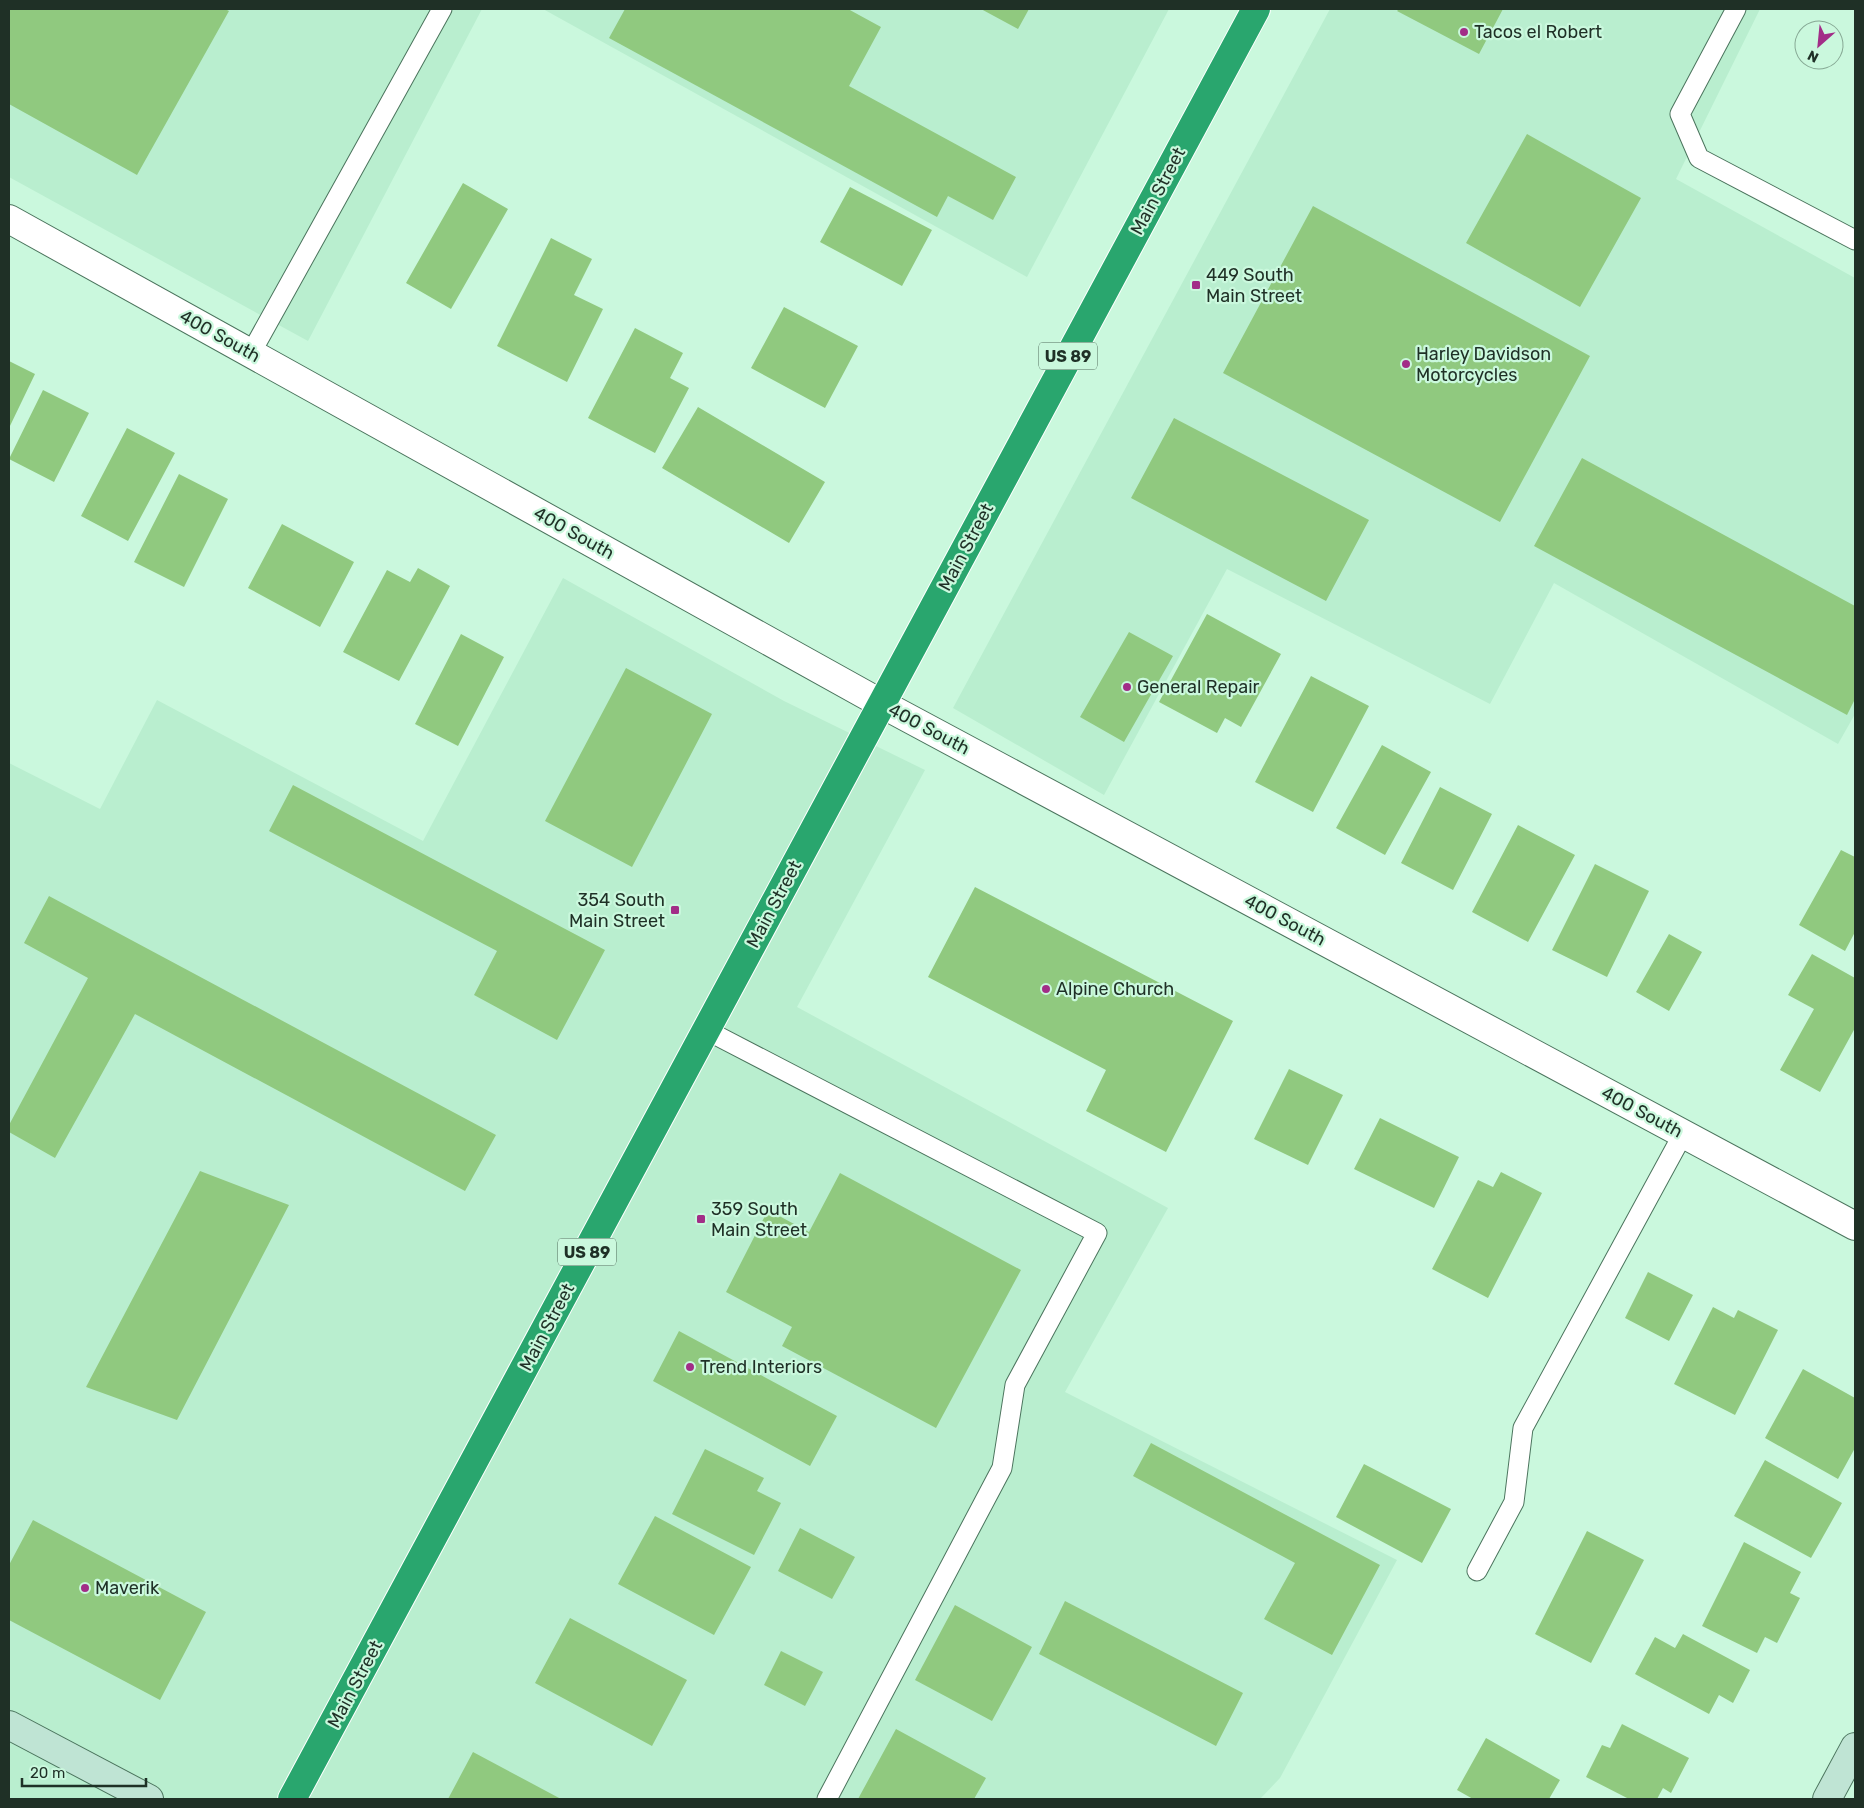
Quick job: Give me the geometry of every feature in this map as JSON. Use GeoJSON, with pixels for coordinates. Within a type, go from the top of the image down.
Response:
{"type":"FeatureCollection","features":[{"type":"Feature","properties":{"kind":"highway","name":"Main Street"},"geometry":{"type":"LineString","coordinates":[[292,1799],[1256,9]]}},
{"type":"Feature","properties":{"kind":"street","name":"400 South"},"geometry":{"type":"LineString","coordinates":[[9,219],[882,704],[1855,1226]]}},
{"type":"Feature","properties":{"kind":"street"},"geometry":{"type":"LineString","coordinates":[[9,1725],[149,1799]]}},
{"type":"Feature","properties":{"kind":"street"},"geometry":{"type":"LineString","coordinates":[[1827,1799],[1855,1747]]}},
{"type":"Feature","properties":{"kind":"lane"},"geometry":{"type":"LineString","coordinates":[[251,353],[442,9]]}},
{"type":"Feature","properties":{"kind":"lane"},"geometry":{"type":"LineString","coordinates":[[1736,9],[1680,114],[1699,158],[1855,240]]}},
{"type":"Feature","properties":{"kind":"lane"},"geometry":{"type":"LineString","coordinates":[[706,1030],[1097,1233],[1015,1385],[1002,1468],[827,1799]]}},
{"type":"Feature","properties":{"kind":"lane"},"geometry":{"type":"LineString","coordinates":[[1477,1571],[1514,1502],[1524,1428],[1683,1134]]}},
{"type":"Feature","properties":{"kind":"shaded area"},"geometry":{"type":"Polygon","coordinates":[[[9,9],[482,9],[308,341],[9,177],[9,9]]]}},
{"type":"Feature","properties":{"kind":"shaded area"},"geometry":{"type":"Polygon","coordinates":[[[543,9],[1169,9],[1027,277],[543,9]]]}},
{"type":"Feature","properties":{"kind":"shaded area"},"geometry":{"type":"Polygon","coordinates":[[[1330,9],[1760,9],[1676,179],[1855,278],[1855,714],[1838,744],[1554,583],[1490,704],[1227,569],[1104,795],[953,708],[1330,9]]]}},
{"type":"Feature","properties":{"kind":"shaded area"},"geometry":{"type":"Polygon","coordinates":[[[563,578],[784,701],[925,770],[797,1007],[1168,1208],[1065,1392],[1397,1560],[1280,1778],[1260,1799],[9,1799],[9,763],[100,809],[157,700],[423,841],[563,578]]]}},
{"type":"Feature","properties":{"kind":"building"},"geometry":{"type":"Polygon","coordinates":[[[9,9],[225,9],[229,11],[137,175],[9,104],[9,9]]]}},
{"type":"Feature","properties":{"kind":"building"},"geometry":{"type":"Polygon","coordinates":[[[625,9],[848,9],[881,27],[849,86],[1016,177],[993,220],[948,196],[937,217],[609,38],[625,9]]]}},
{"type":"Feature","properties":{"kind":"building"},"geometry":{"type":"Polygon","coordinates":[[[981,9],[1029,9],[1018,29],[981,9]]]}},
{"type":"Feature","properties":{"kind":"building","name":"Tacos el Robert"},"geometry":{"type":"Polygon","coordinates":[[[1399,9],[1503,9],[1479,54],[1397,11],[1399,9]]]}},
{"type":"Feature","properties":{"kind":"building"},"geometry":{"type":"Polygon","coordinates":[[[1527,134],[1641,198],[1580,307],[1466,243],[1527,134]]]}},
{"type":"Feature","properties":{"kind":"building"},"geometry":{"type":"Polygon","coordinates":[[[463,183],[508,209],[451,309],[406,283],[463,183]]]}},
{"type":"Feature","properties":{"kind":"building"},"geometry":{"type":"Polygon","coordinates":[[[850,187],[932,230],[902,286],[820,242],[850,187]]]}},
{"type":"Feature","properties":{"kind":"building","name":"Harley Davidson Motorcycles"},"geometry":{"type":"Polygon","coordinates":[[[1313,206],[1590,356],[1500,522],[1223,373],[1313,206]]]}},
{"type":"Feature","properties":{"kind":"building"},"geometry":{"type":"Polygon","coordinates":[[[551,238],[592,259],[574,295],[603,309],[567,382],[497,346],[551,238]]]}},
{"type":"Feature","properties":{"kind":"building"},"geometry":{"type":"Polygon","coordinates":[[[784,307],[858,346],[825,408],[751,368],[784,307]]]}},
{"type":"Feature","properties":{"kind":"building"},"geometry":{"type":"Polygon","coordinates":[[[635,328],[683,353],[670,378],[689,388],[655,453],[588,418],[635,328]]]}},
{"type":"Feature","properties":{"kind":"building"},"geometry":{"type":"Polygon","coordinates":[[[9,361],[35,374],[9,428],[9,361]]]}},
{"type":"Feature","properties":{"kind":"building"},"geometry":{"type":"Polygon","coordinates":[[[43,390],[89,413],[54,482],[9,459],[43,390]]]}},
{"type":"Feature","properties":{"kind":"building"},"geometry":{"type":"Polygon","coordinates":[[[698,407],[825,482],[789,543],[662,468],[698,407]]]}},
{"type":"Feature","properties":{"kind":"building"},"geometry":{"type":"Polygon","coordinates":[[[1174,418],[1369,520],[1326,601],[1131,498],[1174,418]]]}},
{"type":"Feature","properties":{"kind":"building"},"geometry":{"type":"Polygon","coordinates":[[[127,428],[175,453],[128,541],[81,516],[127,428]]]}},
{"type":"Feature","properties":{"kind":"building"},"geometry":{"type":"Polygon","coordinates":[[[1582,458],[1855,606],[1855,699],[1847,715],[1534,546],[1582,458]]]}},
{"type":"Feature","properties":{"kind":"building"},"geometry":{"type":"Polygon","coordinates":[[[179,474],[228,499],[184,587],[134,562],[179,474]]]}},
{"type":"Feature","properties":{"kind":"building"},"geometry":{"type":"Polygon","coordinates":[[[282,524],[354,562],[320,627],[248,588],[282,524]]]}},
{"type":"Feature","properties":{"kind":"building"},"geometry":{"type":"Polygon","coordinates":[[[418,568],[450,586],[399,681],[343,652],[387,570],[410,582],[418,568]]]}},
{"type":"Feature","properties":{"kind":"building"},"geometry":{"type":"Polygon","coordinates":[[[1207,614],[1281,654],[1241,727],[1225,718],[1217,733],[1159,702],[1207,614]]]}},
{"type":"Feature","properties":{"kind":"building","name":"General Repair"},"geometry":{"type":"Polygon","coordinates":[[[1129,632],[1173,656],[1124,742],[1080,717],[1129,632]]]}},
{"type":"Feature","properties":{"kind":"building"},"geometry":{"type":"Polygon","coordinates":[[[461,634],[504,657],[458,746],[415,724],[461,634]]]}},
{"type":"Feature","properties":{"kind":"building"},"geometry":{"type":"Polygon","coordinates":[[[626,668],[712,714],[632,867],[545,821],[626,668]]]}},
{"type":"Feature","properties":{"kind":"building"},"geometry":{"type":"Polygon","coordinates":[[[1311,676],[1369,706],[1313,812],[1255,782],[1311,676]]]}},
{"type":"Feature","properties":{"kind":"building"},"geometry":{"type":"Polygon","coordinates":[[[1382,745],[1431,772],[1385,855],[1336,828],[1382,745]]]}},
{"type":"Feature","properties":{"kind":"building"},"geometry":{"type":"Polygon","coordinates":[[[293,785],[605,950],[557,1040],[474,995],[497,951],[269,831],[293,785]]]}},
{"type":"Feature","properties":{"kind":"building"},"geometry":{"type":"Polygon","coordinates":[[[1440,787],[1492,814],[1453,890],[1401,863],[1440,787]]]}},
{"type":"Feature","properties":{"kind":"building"},"geometry":{"type":"Polygon","coordinates":[[[1518,825],[1575,855],[1528,942],[1472,912],[1518,825]]]}},
{"type":"Feature","properties":{"kind":"building"},"geometry":{"type":"Polygon","coordinates":[[[1841,850],[1855,857],[1855,932],[1845,951],[1799,925],[1841,850]]]}},
{"type":"Feature","properties":{"kind":"building"},"geometry":{"type":"Polygon","coordinates":[[[1595,864],[1649,891],[1607,977],[1552,950],[1595,864]]]}},
{"type":"Feature","properties":{"kind":"building"},"geometry":{"type":"Polygon","coordinates":[[[975,887],[1233,1021],[1166,1152],[1086,1111],[1106,1070],[928,977],[975,887]]]}},
{"type":"Feature","properties":{"kind":"building"},"geometry":{"type":"Polygon","coordinates":[[[49,896],[496,1135],[465,1191],[135,1014],[55,1158],[9,1132],[9,1125],[88,978],[24,943],[49,896]]]}},
{"type":"Feature","properties":{"kind":"building"},"geometry":{"type":"Polygon","coordinates":[[[1669,934],[1702,952],[1669,1011],[1636,992],[1669,934]]]}},
{"type":"Feature","properties":{"kind":"building"},"geometry":{"type":"Polygon","coordinates":[[[1812,954],[1855,978],[1855,1028],[1820,1092],[1780,1070],[1814,1009],[1788,995],[1812,954]]]}},
{"type":"Feature","properties":{"kind":"building"},"geometry":{"type":"Polygon","coordinates":[[[1289,1069],[1343,1095],[1308,1165],[1254,1139],[1289,1069]]]}},
{"type":"Feature","properties":{"kind":"building"},"geometry":{"type":"Polygon","coordinates":[[[1380,1118],[1459,1157],[1434,1208],[1354,1169],[1380,1118]]]}},
{"type":"Feature","properties":{"kind":"building"},"geometry":{"type":"Polygon","coordinates":[[[200,1171],[289,1205],[177,1420],[86,1387],[200,1171]]]}},
{"type":"Feature","properties":{"kind":"building"},"geometry":{"type":"Polygon","coordinates":[[[1501,1172],[1542,1193],[1488,1298],[1432,1269],[1478,1180],[1493,1187],[1501,1172]]]}},
{"type":"Feature","properties":{"kind":"building"},"geometry":{"type":"Polygon","coordinates":[[[840,1173],[1021,1270],[936,1428],[782,1346],[792,1327],[726,1292],[768,1210],[809,1232],[840,1173]]]}},
{"type":"Feature","properties":{"kind":"building"},"geometry":{"type":"Polygon","coordinates":[[[1648,1272],[1693,1295],[1669,1341],[1625,1318],[1648,1272]]]}},
{"type":"Feature","properties":{"kind":"building"},"geometry":{"type":"Polygon","coordinates":[[[1713,1307],[1734,1318],[1738,1310],[1778,1330],[1735,1415],[1674,1384],[1713,1307]]]}},
{"type":"Feature","properties":{"kind":"building"},"geometry":{"type":"Polygon","coordinates":[[[679,1331],[837,1416],[810,1466],[653,1381],[679,1331]]]}},
{"type":"Feature","properties":{"kind":"building"},"geometry":{"type":"Polygon","coordinates":[[[1803,1369],[1855,1398],[1855,1448],[1838,1479],[1765,1438],[1803,1369]]]}},
{"type":"Feature","properties":{"kind":"building"},"geometry":{"type":"Polygon","coordinates":[[[1151,1443],[1380,1565],[1332,1655],[1264,1619],[1295,1563],[1133,1476],[1151,1443]]]}},
{"type":"Feature","properties":{"kind":"building"},"geometry":{"type":"Polygon","coordinates":[[[705,1449],[764,1478],[757,1491],[781,1503],[754,1555],[672,1514],[705,1449]]]}},
{"type":"Feature","properties":{"kind":"building"},"geometry":{"type":"Polygon","coordinates":[[[1765,1460],[1842,1503],[1811,1558],[1734,1516],[1765,1460]]]}},
{"type":"Feature","properties":{"kind":"building"},"geometry":{"type":"Polygon","coordinates":[[[1364,1464],[1451,1509],[1422,1563],[1336,1517],[1364,1464]]]}},
{"type":"Feature","properties":{"kind":"building"},"geometry":{"type":"Polygon","coordinates":[[[655,1516],[751,1567],[714,1635],[618,1584],[655,1516]]]}},
{"type":"Feature","properties":{"kind":"building","name":"Maverik"},"geometry":{"type":"Polygon","coordinates":[[[33,1520],[206,1612],[160,1700],[9,1620],[9,1565],[33,1520]]]}},
{"type":"Feature","properties":{"kind":"building"},"geometry":{"type":"Polygon","coordinates":[[[800,1528],[855,1557],[832,1599],[778,1571],[800,1528]]]}},
{"type":"Feature","properties":{"kind":"building"},"geometry":{"type":"Polygon","coordinates":[[[1587,1531],[1644,1560],[1591,1663],[1535,1634],[1587,1531]]]}},
{"type":"Feature","properties":{"kind":"building"},"geometry":{"type":"Polygon","coordinates":[[[1744,1542],[1801,1572],[1790,1593],[1800,1598],[1777,1643],[1765,1637],[1757,1653],[1702,1626],[1744,1542]]]}},
{"type":"Feature","properties":{"kind":"building"},"geometry":{"type":"Polygon","coordinates":[[[1065,1601],[1243,1693],[1216,1746],[1039,1654],[1065,1601]]]}},
{"type":"Feature","properties":{"kind":"building"},"geometry":{"type":"Polygon","coordinates":[[[955,1605],[1032,1647],[992,1721],[915,1680],[955,1605]]]}},
{"type":"Feature","properties":{"kind":"building"},"geometry":{"type":"Polygon","coordinates":[[[570,1618],[687,1680],[652,1746],[535,1683],[570,1618]]]}},
{"type":"Feature","properties":{"kind":"building"},"geometry":{"type":"Polygon","coordinates":[[[1683,1634],[1750,1670],[1733,1703],[1719,1695],[1709,1714],[1635,1674],[1655,1637],[1675,1648],[1683,1634]]]}},
{"type":"Feature","properties":{"kind":"building"},"geometry":{"type":"Polygon","coordinates":[[[781,1651],[823,1672],[805,1706],[764,1685],[781,1651]]]}},
{"type":"Feature","properties":{"kind":"building"},"geometry":{"type":"Polygon","coordinates":[[[1622,1724],[1689,1758],[1671,1793],[1663,1788],[1657,1799],[1629,1799],[1586,1777],[1602,1745],[1610,1748],[1622,1724]]]}},
{"type":"Feature","properties":{"kind":"building"},"geometry":{"type":"Polygon","coordinates":[[[896,1729],[986,1778],[974,1799],[858,1799],[896,1729]]]}},
{"type":"Feature","properties":{"kind":"building"},"geometry":{"type":"Polygon","coordinates":[[[1486,1738],[1560,1780],[1549,1799],[1473,1799],[1457,1790],[1486,1738]]]}},
{"type":"Feature","properties":{"kind":"building"},"geometry":{"type":"Polygon","coordinates":[[[473,1752],[561,1799],[448,1799],[473,1752]]]}},
{"type":"Feature","properties":{"kind":"place","name":"Tacos el Robert"},"geometry":{"type":"Point","coordinates":[1464,32]}},
{"type":"Feature","properties":{"kind":"place","name":"449 South Main Street"},"geometry":{"type":"Point","coordinates":[1196,285]}},
{"type":"Feature","properties":{"kind":"place","name":"Harley Davidson Motorcycles"},"geometry":{"type":"Point","coordinates":[1406,364]}},
{"type":"Feature","properties":{"kind":"place","name":"General Repair"},"geometry":{"type":"Point","coordinates":[1127,687]}},
{"type":"Feature","properties":{"kind":"place","name":"354 South Main Street"},"geometry":{"type":"Point","coordinates":[675,910]}},
{"type":"Feature","properties":{"kind":"place","name":"Alpine Church"},"geometry":{"type":"Point","coordinates":[1046,989]}},
{"type":"Feature","properties":{"kind":"place","name":"359 South Main Street"},"geometry":{"type":"Point","coordinates":[701,1219]}},
{"type":"Feature","properties":{"kind":"place","name":"Trend Interiors"},"geometry":{"type":"Point","coordinates":[690,1367]}},
{"type":"Feature","properties":{"kind":"place","name":"Maverik"},"geometry":{"type":"Point","coordinates":[85,1588]}}]}
